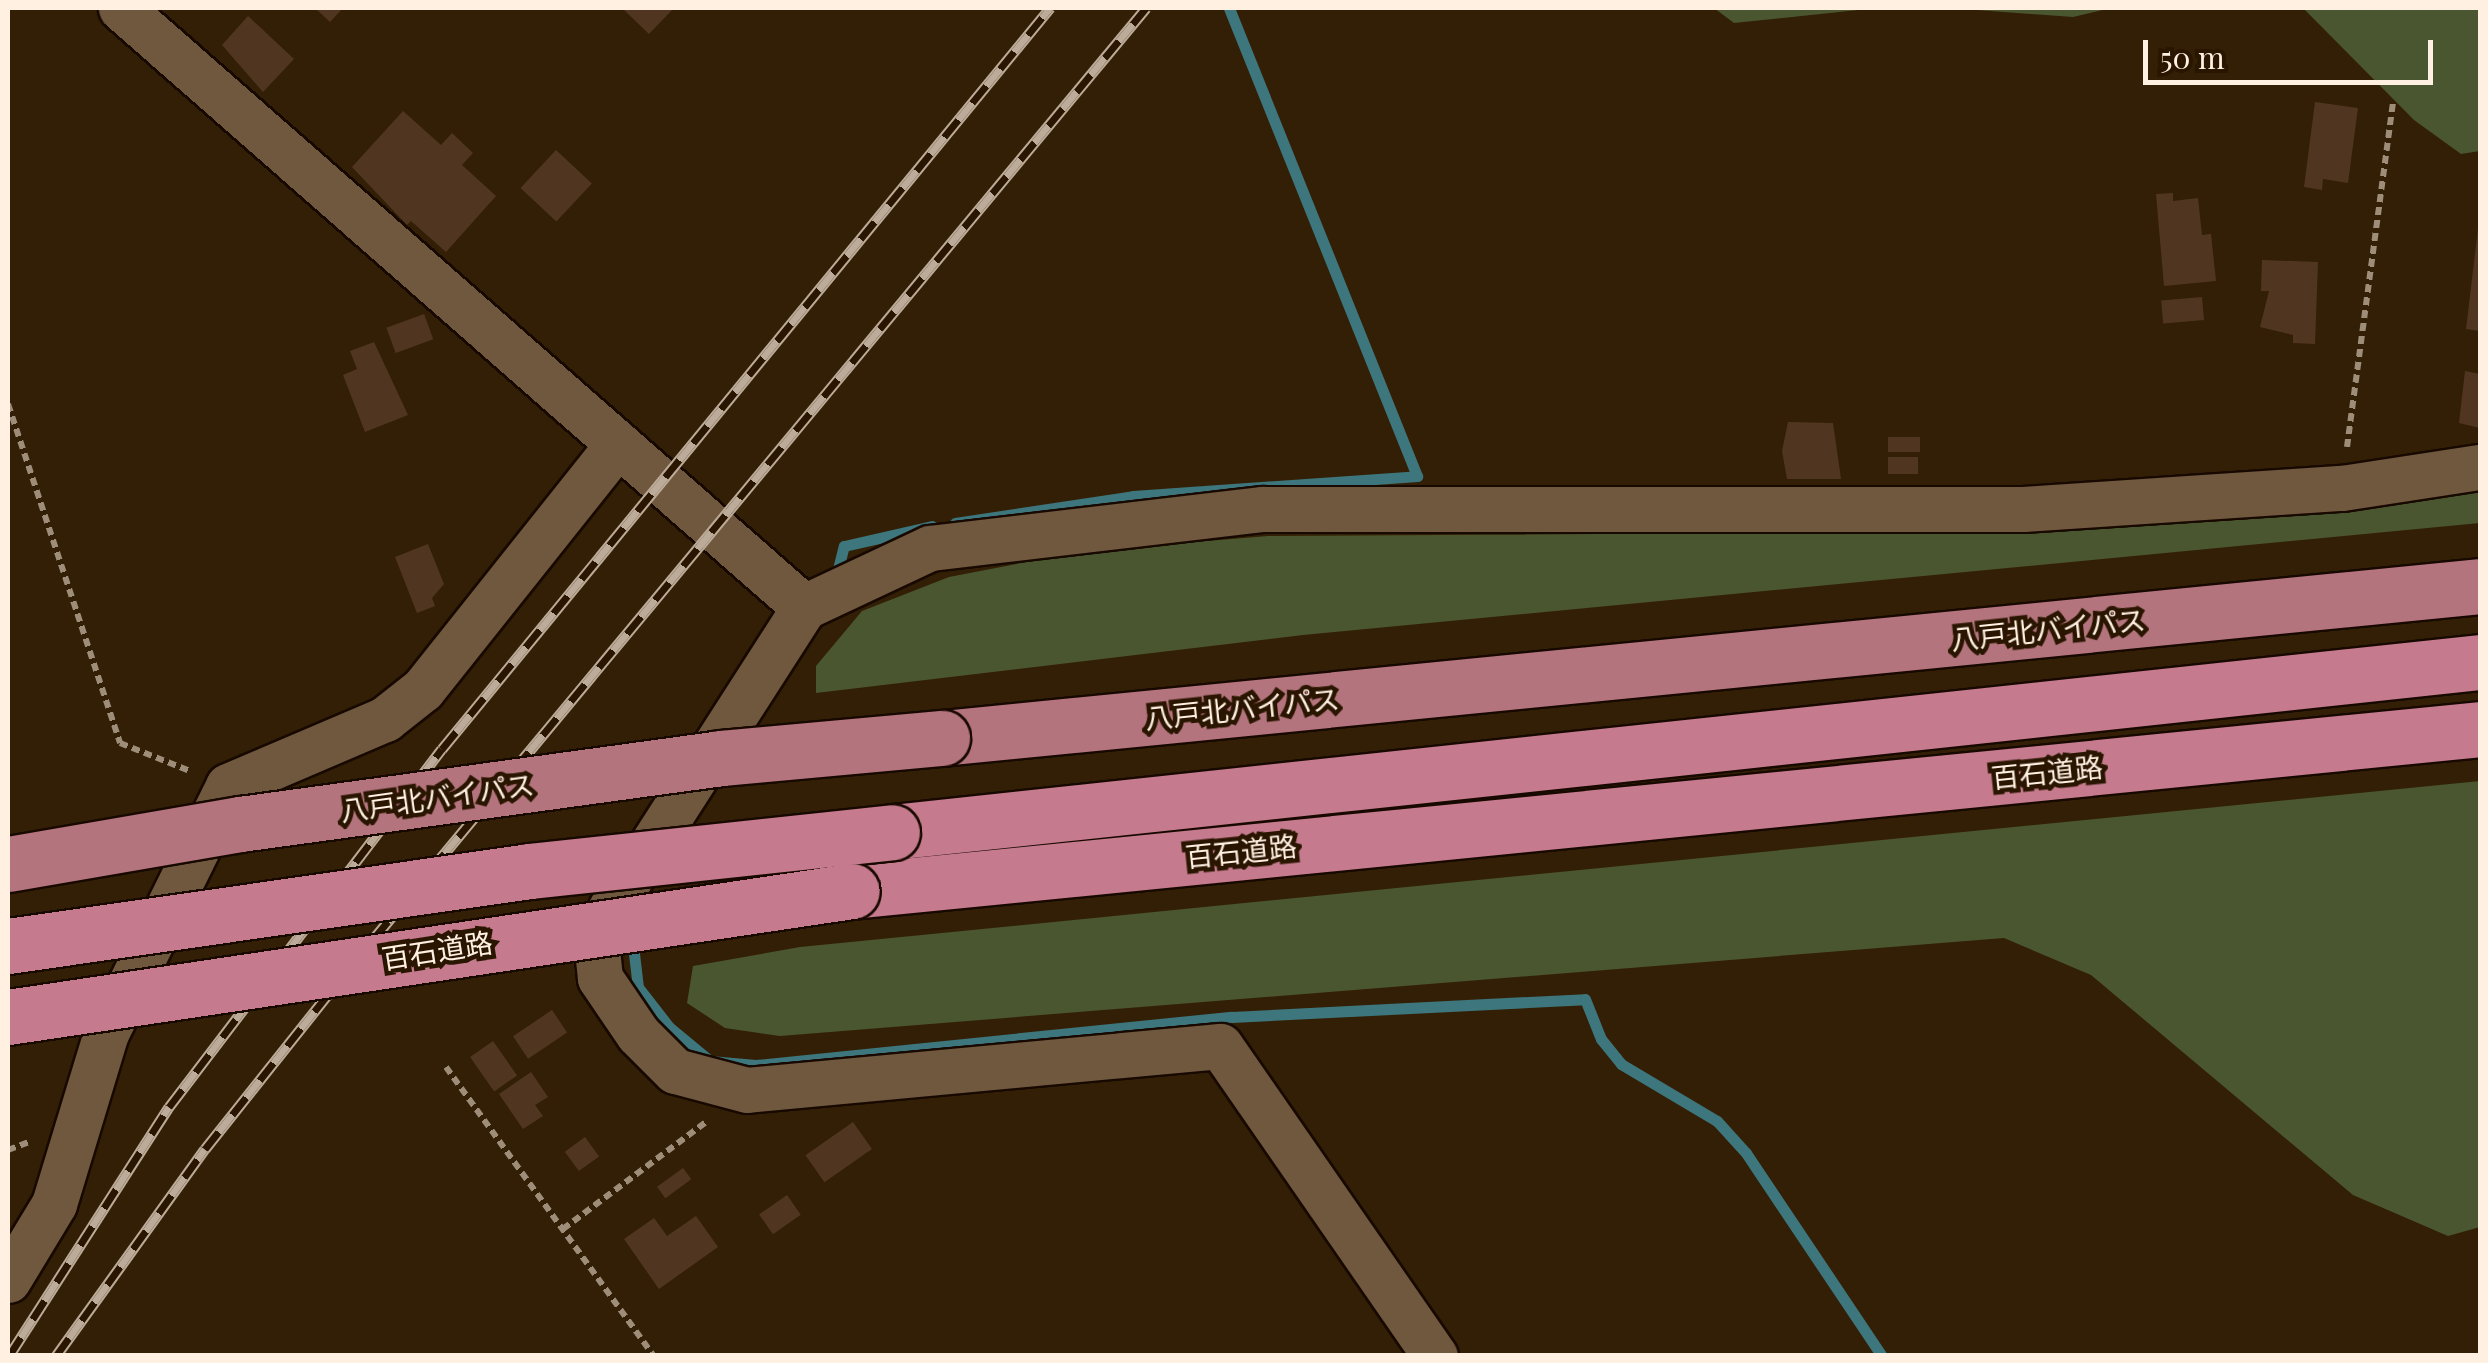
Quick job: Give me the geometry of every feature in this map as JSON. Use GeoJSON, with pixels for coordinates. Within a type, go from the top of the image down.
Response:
{"type":"FeatureCollection","features":[{"type":"Feature","properties":{"kind":"highway","name":"八戸北バイパス"},"geometry":{"type":"LineString","coordinates":[[8,864],[662,766],[2480,586]]}},
{"type":"Feature","properties":{"kind":"highway","name":"百石道路"},"geometry":{"type":"LineString","coordinates":[[8,946],[530,871],[2480,662]]}},
{"type":"Feature","properties":{"kind":"highway","name":"百石道路"},"geometry":{"type":"LineString","coordinates":[[8,1017],[852,891],[2480,729]]}},
{"type":"Feature","properties":{"kind":"street"},"geometry":{"type":"LineString","coordinates":[[121,8],[168,22],[618,444],[804,607]]}},
{"type":"Feature","properties":{"kind":"street"},"geometry":{"type":"LineString","coordinates":[[8,1280],[54,1204],[106,1033],[228,786],[386,719],[423,689],[618,444]]}},
{"type":"Feature","properties":{"kind":"street"},"geometry":{"type":"LineString","coordinates":[[1436,1356],[1220,1046],[728,1087],[675,1071],[638,1034],[600,978],[597,948],[611,908],[804,607],[930,548],[1262,509],[2023,509],[2342,488],[2480,467]]}},
{"type":"Feature","properties":{"kind":"path"},"geometry":{"type":"LineString","coordinates":[[2342,488],[2393,101]]}},
{"type":"Feature","properties":{"kind":"path"},"geometry":{"type":"LineString","coordinates":[[8,404],[120,743],[228,786]]}},
{"type":"Feature","properties":{"kind":"path"},"geometry":{"type":"LineString","coordinates":[[446,1067],[654,1356]]}},
{"type":"Feature","properties":{"kind":"path"},"geometry":{"type":"LineString","coordinates":[[563,1229],[717,1115],[728,1087]]}},
{"type":"Feature","properties":{"kind":"green space"},"geometry":{"type":"Polygon","coordinates":[[[1714,8],[1877,8],[1734,23],[1714,8]]]}},
{"type":"Feature","properties":{"kind":"green space"},"geometry":{"type":"Polygon","coordinates":[[[1950,8],[2111,8],[2073,17],[1950,8]]]}},
{"type":"Feature","properties":{"kind":"green space"},"geometry":{"type":"Polygon","coordinates":[[[2303,8],[2480,8],[2480,151],[2461,154],[2414,120],[2303,8]]]}},
{"type":"Feature","properties":{"kind":"green space"},"geometry":{"type":"Polygon","coordinates":[[[2480,491],[2480,523],[1303,635],[816,693],[816,666],[862,611],[949,577],[1084,551],[1268,536],[1912,532],[2212,521],[2480,491]]]}},
{"type":"Feature","properties":{"kind":"green space"},"geometry":{"type":"Polygon","coordinates":[[[2480,781],[2480,1227],[2448,1236],[2353,1195],[2091,975],[2004,938],[780,1036],[725,1028],[687,1003],[693,966],[800,947],[2480,781]]]}},
{"type":"Feature","properties":{"kind":"building"},"geometry":{"type":"Polygon","coordinates":[[[315,8],[343,8],[330,22],[315,8]]]}},
{"type":"Feature","properties":{"kind":"building"},"geometry":{"type":"Polygon","coordinates":[[[622,8],[674,8],[649,34],[622,8]]]}},
{"type":"Feature","properties":{"kind":"building"},"geometry":{"type":"Polygon","coordinates":[[[248,16],[294,59],[263,92],[222,45],[248,16]]]}},
{"type":"Feature","properties":{"kind":"building"},"geometry":{"type":"Polygon","coordinates":[[[2315,102],[2358,108],[2348,183],[2323,179],[2322,190],[2304,187],[2315,102]]]}},
{"type":"Feature","properties":{"kind":"building"},"geometry":{"type":"Polygon","coordinates":[[[403,111],[441,145],[452,133],[473,153],[462,165],[496,196],[446,252],[411,221],[407,225],[352,167],[403,111]]]}},
{"type":"Feature","properties":{"kind":"building"},"geometry":{"type":"Polygon","coordinates":[[[556,150],[592,183],[556,221],[521,188],[556,150]]]}},
{"type":"Feature","properties":{"kind":"building"},"geometry":{"type":"Polygon","coordinates":[[[2173,193],[2173,201],[2198,198],[2202,235],[2211,234],[2216,281],[2164,286],[2156,194],[2173,193]]]}},
{"type":"Feature","properties":{"kind":"building"},"geometry":{"type":"Polygon","coordinates":[[[2480,229],[2480,331],[2466,329],[2480,229]]]}},
{"type":"Feature","properties":{"kind":"building"},"geometry":{"type":"Polygon","coordinates":[[[2262,260],[2318,262],[2315,344],[2293,343],[2293,335],[2260,327],[2269,291],[2261,291],[2262,260]]]}},
{"type":"Feature","properties":{"kind":"building"},"geometry":{"type":"Polygon","coordinates":[[[2202,297],[2204,320],[2163,323],[2161,301],[2202,297]]]}},
{"type":"Feature","properties":{"kind":"building"},"geometry":{"type":"Polygon","coordinates":[[[424,314],[433,339],[396,353],[386,328],[424,314]]]}},
{"type":"Feature","properties":{"kind":"building"},"geometry":{"type":"Polygon","coordinates":[[[374,342],[408,415],[365,432],[343,375],[357,369],[350,351],[374,342]]]}},
{"type":"Feature","properties":{"kind":"building"},"geometry":{"type":"Polygon","coordinates":[[[2465,371],[2480,374],[2480,428],[2459,423],[2465,371]]]}},
{"type":"Feature","properties":{"kind":"building"},"geometry":{"type":"Polygon","coordinates":[[[1788,422],[1833,423],[1841,479],[1787,479],[1782,451],[1788,422]]]}},
{"type":"Feature","properties":{"kind":"building"},"geometry":{"type":"Polygon","coordinates":[[[1888,437],[1920,437],[1920,452],[1888,452],[1888,437]]]}},
{"type":"Feature","properties":{"kind":"building"},"geometry":{"type":"Polygon","coordinates":[[[1888,457],[1918,457],[1918,474],[1888,474],[1888,457]]]}},
{"type":"Feature","properties":{"kind":"building"},"geometry":{"type":"Polygon","coordinates":[[[428,544],[444,584],[432,598],[435,606],[417,613],[395,557],[428,544]]]}},
{"type":"Feature","properties":{"kind":"building"},"geometry":{"type":"Polygon","coordinates":[[[552,1010],[567,1032],[528,1059],[513,1036],[552,1010]]]}},
{"type":"Feature","properties":{"kind":"building"},"geometry":{"type":"Polygon","coordinates":[[[493,1041],[517,1075],[494,1091],[470,1057],[493,1041]]]}},
{"type":"Feature","properties":{"kind":"building"},"geometry":{"type":"Polygon","coordinates":[[[531,1072],[548,1097],[535,1105],[543,1116],[523,1129],[499,1094],[531,1072]]]}},
{"type":"Feature","properties":{"kind":"building"},"geometry":{"type":"Polygon","coordinates":[[[853,1122],[872,1149],[824,1182],[805,1155],[853,1122]]]}},
{"type":"Feature","properties":{"kind":"building"},"geometry":{"type":"Polygon","coordinates":[[[585,1137],[599,1156],[579,1171],[565,1152],[585,1137]]]}},
{"type":"Feature","properties":{"kind":"building"},"geometry":{"type":"Polygon","coordinates":[[[683,1168],[691,1179],[665,1198],[657,1187],[683,1168]]]}},
{"type":"Feature","properties":{"kind":"building"},"geometry":{"type":"Polygon","coordinates":[[[787,1195],[801,1215],[773,1234],[759,1215],[787,1195]]]}},
{"type":"Feature","properties":{"kind":"building"},"geometry":{"type":"Polygon","coordinates":[[[696,1216],[718,1247],[659,1289],[624,1239],[654,1218],[667,1236],[696,1216]]]}},
{"type":"Feature","properties":{"kind":"waterway"},"geometry":{"type":"LineString","coordinates":[[955,523],[1133,496],[1417,476],[1229,8]]}},
{"type":"Feature","properties":{"kind":"waterway"},"geometry":{"type":"LineString","coordinates":[[835,581],[844,546],[932,526]]}},
{"type":"Feature","properties":{"kind":"waterway"},"geometry":{"type":"LineString","coordinates":[[632,937],[638,987],[669,1027],[710,1061],[756,1065],[1232,1017],[1585,999],[1601,1039],[1621,1064],[1717,1121],[1746,1153],[1882,1356]]}},
{"type":"Feature","properties":{"kind":"railway"},"geometry":{"type":"LineString","coordinates":[[9,1356],[169,1107],[442,749],[1050,8]]}},
{"type":"Feature","properties":{"kind":"railway"},"geometry":{"type":"LineString","coordinates":[[56,1356],[205,1149],[346,972],[1146,8]]}}]}
